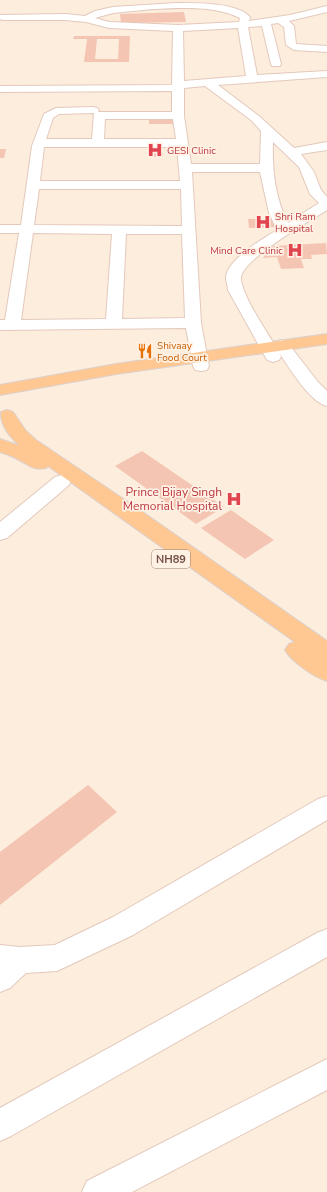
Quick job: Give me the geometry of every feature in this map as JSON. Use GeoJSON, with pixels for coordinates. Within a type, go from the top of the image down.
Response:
{"type":"FeatureCollection","features":[{"type":"Feature","properties":{"kind":"main road","name":"NH89"},"geometry":{"type":"LineString","coordinates":[[327,339],[277,351],[200,362],[63,388],[30,397],[3,407],[19,435],[29,444],[157,531],[327,653]]}},
{"type":"Feature","properties":{"kind":"main road","name":"NH89"},"geometry":{"type":"LineString","coordinates":[[277,351],[327,349]]}},
{"type":"Feature","properties":{"kind":"main road","name":"NH89"},"geometry":{"type":"LineString","coordinates":[[0,445],[25,455],[327,672]]}},
{"type":"Feature","properties":{"kind":"street"},"geometry":{"type":"LineString","coordinates":[[198,5],[204,28]]}},
{"type":"Feature","properties":{"kind":"street"},"geometry":{"type":"LineString","coordinates":[[86,19],[101,12],[145,6],[198,5],[213,6],[240,12],[245,17],[243,26],[252,79]]}},
{"type":"Feature","properties":{"kind":"street"},"geometry":{"type":"LineString","coordinates":[[1,16],[65,16],[86,19],[109,25],[137,28],[204,28],[243,26],[282,20],[327,9]]}},
{"type":"Feature","properties":{"kind":"street"},"geometry":{"type":"LineString","coordinates":[[282,20],[315,22]]}},
{"type":"Feature","properties":{"kind":"street"},"geometry":{"type":"LineString","coordinates":[[282,20],[289,26],[291,45],[294,47],[327,49]]}},
{"type":"Feature","properties":{"kind":"street"},"geometry":{"type":"LineString","coordinates":[[266,22],[276,64]]}},
{"type":"Feature","properties":{"kind":"street"},"geometry":{"type":"LineString","coordinates":[[178,28],[178,116],[183,143],[186,175],[193,323],[200,362]]}},
{"type":"Feature","properties":{"kind":"street"},"geometry":{"type":"LineString","coordinates":[[246,48],[272,48]]}},
{"type":"Feature","properties":{"kind":"street"},"geometry":{"type":"LineString","coordinates":[[309,75],[308,61],[327,58]]}},
{"type":"Feature","properties":{"kind":"street"},"geometry":{"type":"LineString","coordinates":[[0,89],[178,86],[327,74]]}},
{"type":"Feature","properties":{"kind":"street"},"geometry":{"type":"LineString","coordinates":[[208,83],[255,118],[298,159],[307,171],[318,197],[324,206]]}},
{"type":"Feature","properties":{"kind":"street"},"geometry":{"type":"LineString","coordinates":[[94,88],[98,142]]}},
{"type":"Feature","properties":{"kind":"street"},"geometry":{"type":"LineString","coordinates":[[178,116],[56,111],[51,113],[39,142],[33,179],[28,229],[6,325],[193,323]]}},
{"type":"Feature","properties":{"kind":"street"},"geometry":{"type":"LineString","coordinates":[[266,130],[266,168],[276,213],[285,232]]}},
{"type":"Feature","properties":{"kind":"street"},"geometry":{"type":"LineString","coordinates":[[39,142],[183,143]]}},
{"type":"Feature","properties":{"kind":"street"},"geometry":{"type":"LineString","coordinates":[[291,152],[327,146]]}},
{"type":"Feature","properties":{"kind":"street"},"geometry":{"type":"LineString","coordinates":[[33,179],[186,175],[266,168]]}},
{"type":"Feature","properties":{"kind":"street"},"geometry":{"type":"LineString","coordinates":[[33,179],[74,172]]}},
{"type":"Feature","properties":{"kind":"street"},"geometry":{"type":"LineString","coordinates":[[170,172],[186,175]]}},
{"type":"Feature","properties":{"kind":"street"},"geometry":{"type":"LineString","coordinates":[[276,213],[324,206]]}},
{"type":"Feature","properties":{"kind":"street"},"geometry":{"type":"LineString","coordinates":[[324,206],[258,248],[237,267],[233,277],[236,290],[277,351],[324,395]]}},
{"type":"Feature","properties":{"kind":"street"},"geometry":{"type":"LineString","coordinates":[[0,229],[188,230]]}},
{"type":"Feature","properties":{"kind":"street"},"geometry":{"type":"LineString","coordinates":[[114,324],[119,230]]}},
{"type":"Feature","properties":{"kind":"street"},"geometry":{"type":"LineString","coordinates":[[0,533],[62,481]]}},
{"type":"Feature","properties":{"kind":"street"},"geometry":{"type":"LineString","coordinates":[[0,978],[10,959],[57,958],[123,926],[327,807]]}},
{"type":"Feature","properties":{"kind":"street"},"geometry":{"type":"LineString","coordinates":[[0,1125],[327,942]]}},
{"type":"Feature","properties":{"kind":"street"},"geometry":{"type":"LineString","coordinates":[[98,1192],[327,1074]]}},
{"type":"Feature","properties":{"kind":"building"},"geometry":{"type":"Polygon","coordinates":[[[184,12],[186,22],[121,23],[120,14],[184,12]]]}},
{"type":"Feature","properties":{"kind":"building"},"geometry":{"type":"Polygon","coordinates":[[[74,36],[130,36],[129,62],[84,62],[87,39],[73,39],[74,36]],[[97,39],[95,59],[118,59],[119,39],[97,39]]]}},
{"type":"Feature","properties":{"kind":"building"},"geometry":{"type":"Polygon","coordinates":[[[149,117],[175,117],[176,124],[149,124],[149,117]]]}},
{"type":"Feature","properties":{"kind":"building"},"geometry":{"type":"Polygon","coordinates":[[[149,146],[159,146],[159,153],[163,153],[163,157],[149,157],[149,146]]]}},
{"type":"Feature","properties":{"kind":"building"},"geometry":{"type":"Polygon","coordinates":[[[0,149],[6,149],[4,158],[0,158],[0,149]]]}},
{"type":"Feature","properties":{"kind":"building"},"geometry":{"type":"Polygon","coordinates":[[[248,219],[274,219],[276,227],[249,228],[248,219]]]}},
{"type":"Feature","properties":{"kind":"building"},"geometry":{"type":"Polygon","coordinates":[[[326,243],[327,254],[311,255],[312,259],[301,259],[304,268],[281,269],[277,257],[263,258],[273,246],[326,243]]]}},
{"type":"Feature","properties":{"kind":"building"},"geometry":{"type":"Polygon","coordinates":[[[142,451],[224,507],[196,524],[115,466],[142,451]]]}},
{"type":"Feature","properties":{"kind":"building"},"geometry":{"type":"Polygon","coordinates":[[[231,510],[274,540],[245,559],[201,528],[231,510]]]}},
{"type":"Feature","properties":{"kind":"building"},"geometry":{"type":"Polygon","coordinates":[[[88,785],[117,812],[0,905],[0,852],[88,785]]]}},
{"type":"Feature","properties":{"kind":"place","name":"GESI Clinic"},"geometry":{"type":"Point","coordinates":[155,150]}},
{"type":"Feature","properties":{"kind":"place","name":"Shri Ram Hospital"},"geometry":{"type":"Point","coordinates":[263,222]}},
{"type":"Feature","properties":{"kind":"place","name":"Mind Care Clinic"},"geometry":{"type":"Point","coordinates":[295,250]}},
{"type":"Feature","properties":{"kind":"place","name":"Shivaay Food Court"},"geometry":{"type":"Point","coordinates":[145,351]}},
{"type":"Feature","properties":{"kind":"place","name":"Prince Bijay Singh Memorial Hospital"},"geometry":{"type":"Point","coordinates":[234,499]}}]}
